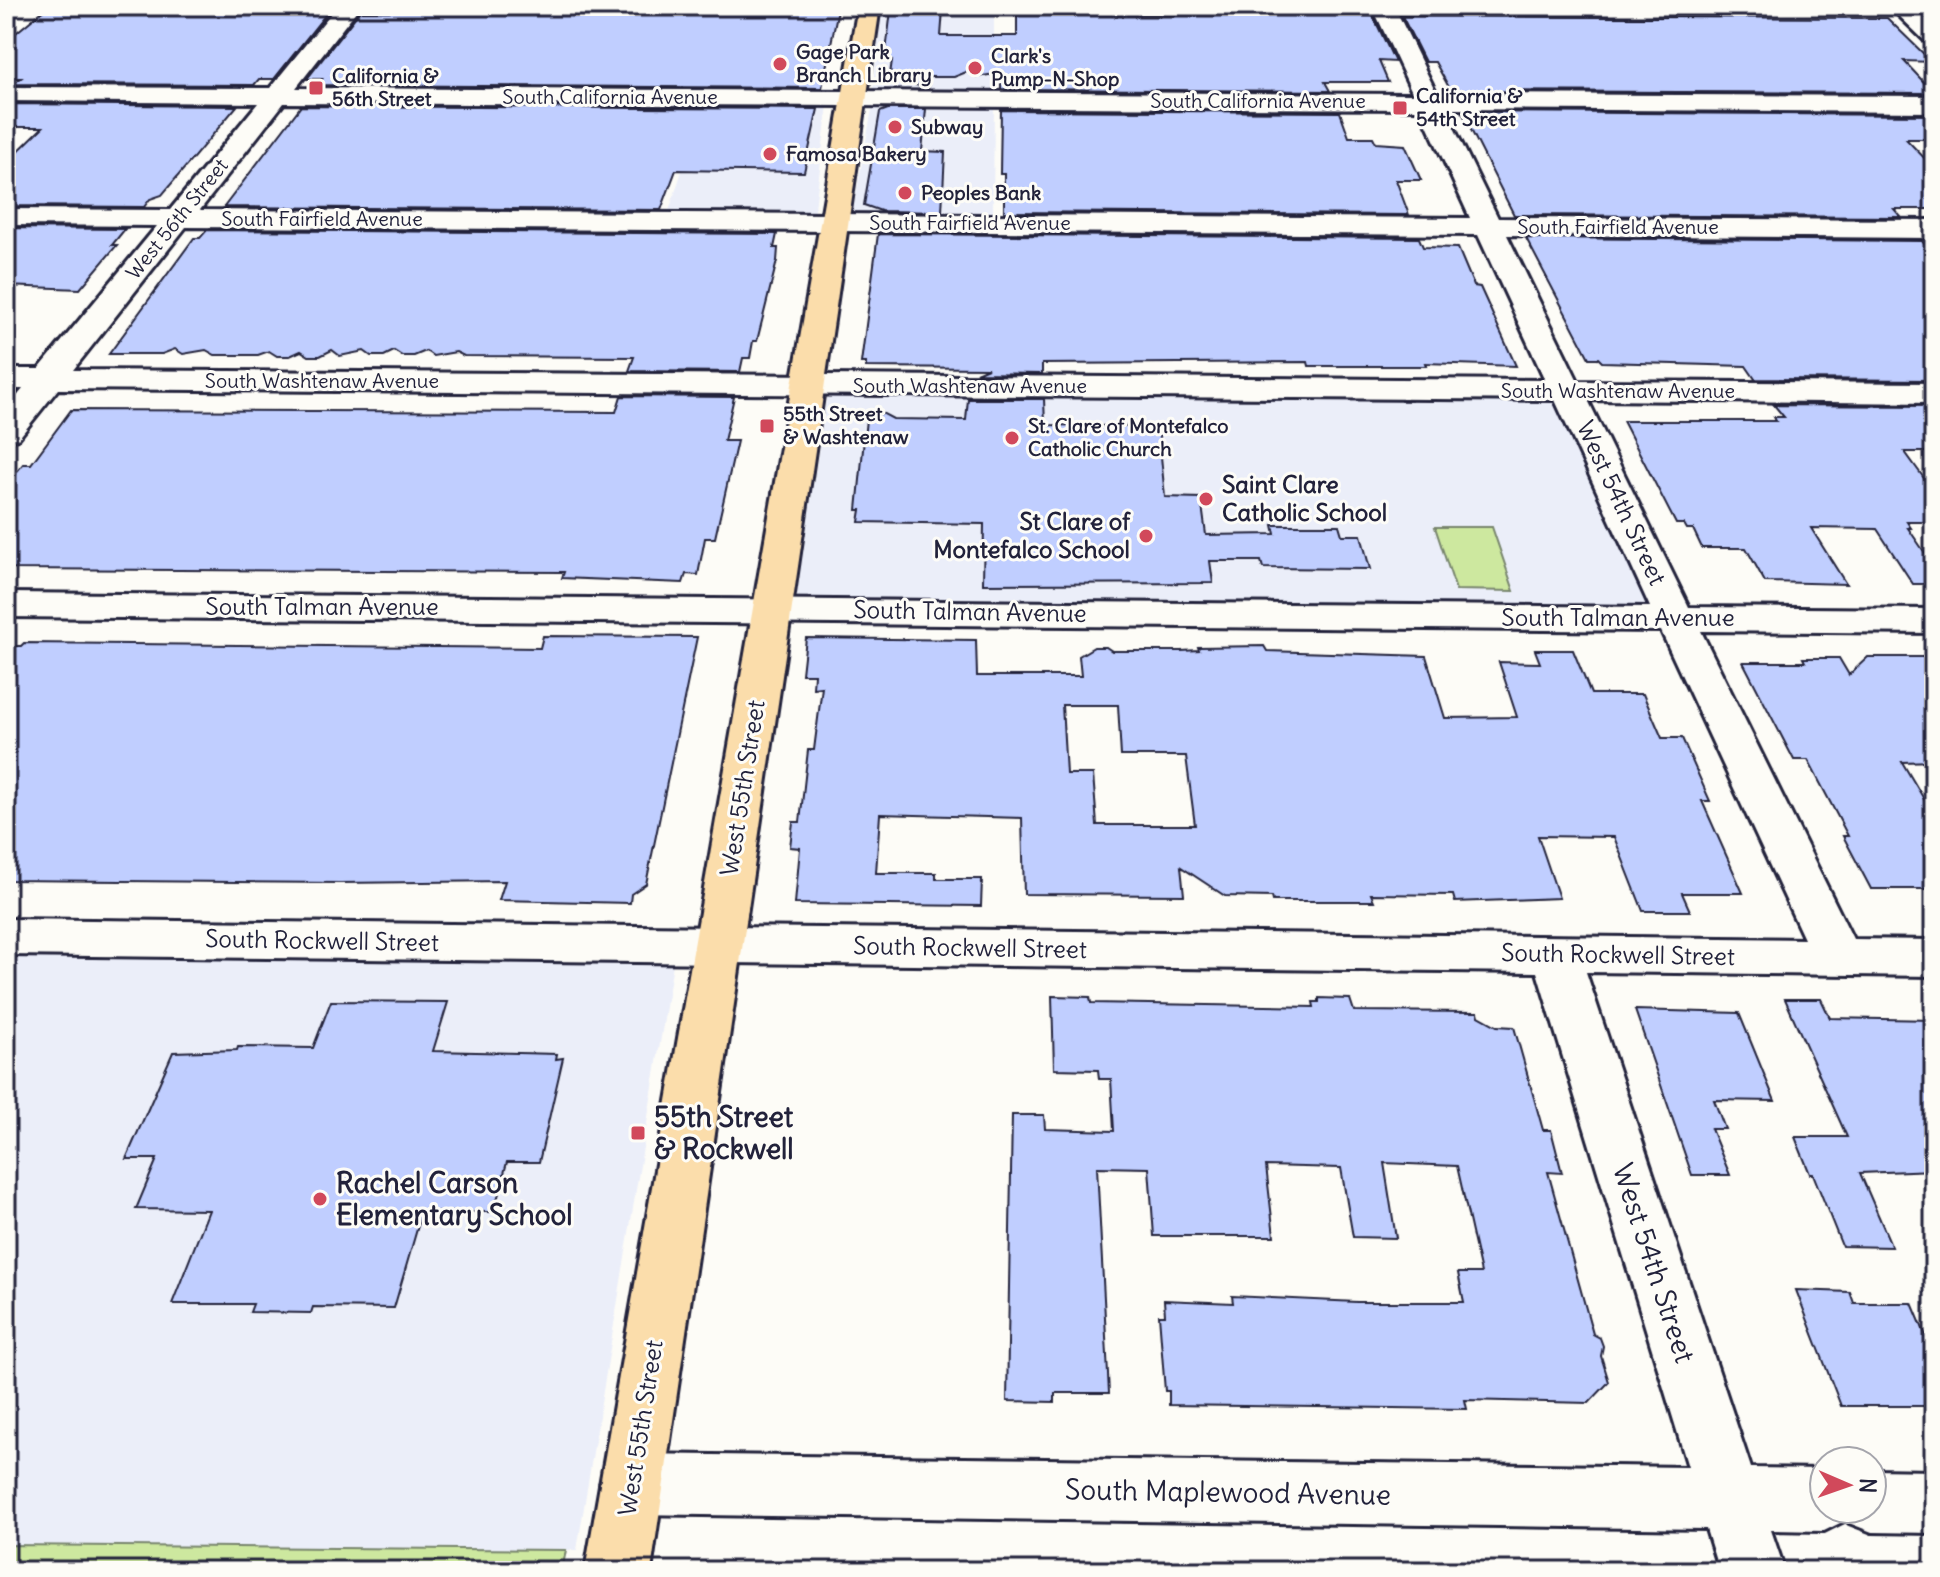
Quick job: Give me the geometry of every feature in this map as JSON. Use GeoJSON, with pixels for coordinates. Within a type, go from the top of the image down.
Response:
{"type":"FeatureCollection","features":[{"type":"Feature","properties":{"kind":"main road","name":"West 55th Street"},"geometry":{"type":"LineString","coordinates":[[618,1571],[869,6]]}},
{"type":"Feature","properties":{"kind":"street","name":"West 56th Street"},"geometry":{"type":"LineString","coordinates":[[6,432],[349,6]]}},
{"type":"Feature","properties":{"kind":"street","name":"West 54th Street"},"geometry":{"type":"LineString","coordinates":[[1383,6],[1837,957]]}},
{"type":"Feature","properties":{"kind":"street"},"geometry":{"type":"LineString","coordinates":[[1900,6],[1934,37]]}},
{"type":"Feature","properties":{"kind":"street"},"geometry":{"type":"LineString","coordinates":[[1924,6],[1934,6]]}},
{"type":"Feature","properties":{"kind":"street","name":"South California Avenue"},"geometry":{"type":"LineString","coordinates":[[6,94],[1934,104]]}},
{"type":"Feature","properties":{"kind":"street","name":"South Fairfield Avenue"},"geometry":{"type":"LineString","coordinates":[[6,217],[1934,229]]}},
{"type":"Feature","properties":{"kind":"street","name":"South Washtenaw Avenue"},"geometry":{"type":"LineString","coordinates":[[6,379],[1934,393]]}},
{"type":"Feature","properties":{"kind":"street","name":"South Talman Avenue"},"geometry":{"type":"LineString","coordinates":[[6,605],[1934,621]]}},
{"type":"Feature","properties":{"kind":"street","name":"South Rockwell Street"},"geometry":{"type":"LineString","coordinates":[[6,937],[1934,958]]}},
{"type":"Feature","properties":{"kind":"street","name":"West 54th Street"},"geometry":{"type":"LineString","coordinates":[[1556,954],[1752,1571]]}},
{"type":"Feature","properties":{"kind":"street","name":"South Maplewood Avenue"},"geometry":{"type":"LineString","coordinates":[[632,1484],[1808,1500]]}},
{"type":"Feature","properties":{"kind":"street"},"geometry":{"type":"LineString","coordinates":[[1888,1501],[1934,1502]]}},
{"type":"Feature","properties":{"kind":"shaded area"},"geometry":{"type":"Polygon","coordinates":[[[882,6],[994,6],[994,91],[873,90],[882,6]]]}},
{"type":"Feature","properties":{"kind":"shaded area"},"geometry":{"type":"Polygon","coordinates":[[[704,103],[828,105],[814,216],[668,214],[704,103]]]}},
{"type":"Feature","properties":{"kind":"shaded area"},"geometry":{"type":"Polygon","coordinates":[[[873,104],[994,105],[993,215],[852,215],[873,104]]]}},
{"type":"Feature","properties":{"kind":"shaded area","name":"Saint Clare Catholic School"},"geometry":{"type":"Polygon","coordinates":[[[827,394],[1555,399],[1651,606],[796,598],[827,394]]]}},
{"type":"Feature","properties":{"kind":"shaded area","name":"Rachel Carson Elementary School"},"geometry":{"type":"Polygon","coordinates":[[[6,949],[674,958],[577,1550],[6,1545],[6,949]]]}},
{"type":"Feature","properties":{"kind":"green space"},"geometry":{"type":"Polygon","coordinates":[[[1435,527],[1492,527],[1514,591],[1456,590],[1435,527]]]}},
{"type":"Feature","properties":{"kind":"green space"},"geometry":{"type":"Polygon","coordinates":[[[6,1545],[566,1550],[562,1571],[6,1571],[6,1545]]]}},
{"type":"Feature","properties":{"kind":"building"},"geometry":{"type":"Polygon","coordinates":[[[741,8],[838,9],[822,88],[317,85],[322,79],[307,79],[360,11],[627,13],[660,9],[662,12],[739,12],[741,8]]]}},
{"type":"Feature","properties":{"kind":"building"},"geometry":{"type":"Polygon","coordinates":[[[45,9],[329,10],[274,79],[259,79],[254,85],[13,84],[21,78],[6,78],[6,41],[45,9]]]}},
{"type":"Feature","properties":{"kind":"building"},"geometry":{"type":"Polygon","coordinates":[[[891,10],[943,10],[941,36],[1017,36],[1017,14],[1373,16],[1395,62],[1379,61],[1388,82],[1325,82],[1330,91],[1001,89],[1001,73],[977,77],[969,71],[954,77],[929,77],[928,88],[924,88],[890,75],[892,60],[885,60],[891,10]]]}},
{"type":"Feature","properties":{"kind":"building"},"geometry":{"type":"Polygon","coordinates":[[[1402,16],[1887,18],[1932,62],[1904,61],[1934,93],[1451,91],[1435,62],[1425,62],[1402,16]]]}},
{"type":"Feature","properties":{"kind":"building"},"geometry":{"type":"Polygon","coordinates":[[[6,104],[237,106],[162,195],[150,199],[144,207],[6,206],[6,163],[43,127],[6,127],[6,104]]]}},
{"type":"Feature","properties":{"kind":"building"},"geometry":{"type":"Polygon","coordinates":[[[301,106],[818,109],[804,172],[676,170],[661,210],[224,207],[301,106]]]}},
{"type":"Feature","properties":{"kind":"building"},"geometry":{"type":"Polygon","coordinates":[[[888,109],[926,109],[922,151],[945,152],[942,212],[881,211],[864,205],[880,112],[888,109]]]}},
{"type":"Feature","properties":{"kind":"building"},"geometry":{"type":"Polygon","coordinates":[[[1001,110],[1340,112],[1349,137],[1373,137],[1376,143],[1405,145],[1421,180],[1396,180],[1409,215],[1004,212],[1004,174],[1000,174],[1001,110]]]}},
{"type":"Feature","properties":{"kind":"building"},"geometry":{"type":"Polygon","coordinates":[[[1462,112],[1934,115],[1934,139],[1906,139],[1934,168],[1934,209],[1894,209],[1901,217],[1514,215],[1462,112]]]}},
{"type":"Feature","properties":{"kind":"building"},"geometry":{"type":"Polygon","coordinates":[[[6,228],[125,229],[112,245],[117,245],[80,289],[6,286],[6,228]]]}},
{"type":"Feature","properties":{"kind":"building"},"geometry":{"type":"Polygon","coordinates":[[[207,230],[777,234],[774,248],[778,248],[757,341],[753,341],[750,358],[743,358],[740,372],[629,371],[634,357],[464,356],[456,352],[433,356],[426,351],[414,356],[402,356],[394,351],[384,356],[371,356],[364,351],[340,356],[332,350],[320,356],[309,356],[301,351],[290,356],[277,356],[269,351],[258,355],[215,355],[206,350],[183,354],[175,349],[162,354],[109,354],[194,238],[200,238],[207,230]]]}},
{"type":"Feature","properties":{"kind":"building"},"geometry":{"type":"Polygon","coordinates":[[[878,234],[1419,238],[1423,247],[1458,248],[1474,286],[1480,287],[1516,366],[1425,363],[1426,366],[1309,366],[1308,362],[1042,364],[1042,374],[976,373],[988,368],[866,367],[866,363],[861,363],[878,234]]]}},
{"type":"Feature","properties":{"kind":"building"},"geometry":{"type":"Polygon","coordinates":[[[1526,238],[1922,241],[1934,255],[1934,380],[1755,379],[1746,366],[1602,362],[1598,358],[1589,358],[1526,238]]]}},
{"type":"Feature","properties":{"kind":"building"},"geometry":{"type":"Polygon","coordinates":[[[621,396],[734,397],[724,441],[737,441],[715,538],[705,538],[698,575],[686,574],[683,583],[562,578],[564,572],[6,569],[6,485],[23,464],[31,464],[71,410],[616,412],[621,396]]]}},
{"type":"Feature","properties":{"kind":"building"},"geometry":{"type":"Polygon","coordinates":[[[968,399],[1044,399],[1045,425],[1110,426],[1119,422],[1126,426],[1158,426],[1165,497],[1201,498],[1206,535],[1275,534],[1273,525],[1339,525],[1342,535],[1361,535],[1370,569],[1263,568],[1261,561],[1210,561],[1213,583],[983,584],[984,524],[859,522],[861,510],[857,510],[866,419],[882,413],[893,419],[966,420],[968,399]]]}},
{"type":"Feature","properties":{"kind":"building"},"geometry":{"type":"Polygon","coordinates":[[[1774,405],[1934,406],[1934,452],[1905,452],[1934,492],[1934,522],[1907,522],[1934,566],[1934,584],[1913,584],[1877,529],[1811,528],[1846,584],[1765,582],[1746,548],[1702,548],[1693,529],[1676,524],[1623,421],[1776,421],[1774,417],[1784,417],[1774,405]]]}},
{"type":"Feature","properties":{"kind":"building"},"geometry":{"type":"Polygon","coordinates":[[[543,636],[697,637],[646,884],[631,894],[630,903],[499,900],[505,881],[6,880],[6,646],[21,646],[24,643],[540,648],[543,636]]]}},
{"type":"Feature","properties":{"kind":"building"},"geometry":{"type":"Polygon","coordinates":[[[806,638],[976,640],[977,676],[1081,676],[1079,656],[1094,647],[1106,647],[1112,651],[1181,651],[1199,650],[1198,647],[1264,646],[1267,651],[1426,656],[1445,718],[1517,717],[1499,662],[1540,663],[1535,650],[1573,650],[1591,694],[1643,694],[1662,738],[1682,738],[1710,801],[1702,801],[1743,893],[1682,893],[1690,911],[1643,911],[1614,837],[1538,836],[1559,898],[1455,902],[1453,895],[1371,894],[1374,901],[1273,901],[1272,897],[1225,896],[1181,867],[1184,895],[1024,894],[1022,818],[880,814],[876,873],[936,873],[936,879],[982,879],[981,906],[795,904],[800,848],[790,847],[793,822],[800,822],[808,750],[814,750],[822,687],[813,688],[814,674],[802,674],[806,638]],[[1062,705],[1066,774],[1093,774],[1097,825],[1195,825],[1186,756],[1121,756],[1118,705],[1062,705]]]}},
{"type":"Feature","properties":{"kind":"building"},"geometry":{"type":"Polygon","coordinates":[[[1868,657],[1934,657],[1934,761],[1902,762],[1934,816],[1934,889],[1871,889],[1843,836],[1848,836],[1808,760],[1794,760],[1743,662],[1805,662],[1803,658],[1839,658],[1849,675],[1868,657]]]}},
{"type":"Feature","properties":{"kind":"building"},"geometry":{"type":"Polygon","coordinates":[[[1052,996],[1090,997],[1091,1003],[1314,1007],[1313,1002],[1319,1002],[1319,998],[1350,999],[1354,1011],[1478,1012],[1479,1016],[1497,1026],[1514,1027],[1543,1130],[1551,1130],[1562,1173],[1548,1172],[1593,1334],[1600,1338],[1603,1346],[1601,1356],[1609,1382],[1589,1403],[1465,1400],[1467,1409],[1169,1405],[1169,1391],[1165,1391],[1159,1315],[1165,1315],[1164,1300],[1233,1303],[1232,1296],[1357,1302],[1464,1302],[1458,1273],[1481,1273],[1457,1166],[1384,1163],[1396,1238],[1353,1237],[1341,1168],[1266,1166],[1274,1236],[1154,1236],[1149,1168],[1097,1167],[1109,1393],[1055,1393],[1055,1402],[1007,1401],[1012,1115],[1044,1115],[1045,1129],[1114,1131],[1111,1079],[1099,1079],[1098,1070],[1054,1069],[1052,996]]]}},
{"type":"Feature","properties":{"kind":"building"},"geometry":{"type":"Polygon","coordinates":[[[1785,999],[1821,999],[1830,1018],[1934,1020],[1934,1170],[1860,1173],[1892,1247],[1842,1246],[1813,1174],[1810,1174],[1795,1137],[1847,1137],[1785,999]]]}},
{"type":"Feature","properties":{"kind":"building","name":"Rachel Carson Elementary School"},"geometry":{"type":"Polygon","coordinates":[[[331,1001],[448,1002],[433,1051],[557,1054],[556,1059],[563,1058],[539,1162],[507,1162],[494,1212],[422,1212],[394,1308],[313,1307],[311,1313],[250,1312],[253,1304],[172,1304],[209,1210],[136,1209],[157,1159],[126,1159],[173,1052],[237,1050],[238,1047],[313,1048],[331,1001]]]}},
{"type":"Feature","properties":{"kind":"building"},"geometry":{"type":"Polygon","coordinates":[[[1635,1010],[1739,1013],[1775,1101],[1714,1100],[1725,1129],[1711,1129],[1730,1175],[1692,1175],[1635,1010]]]}},
{"type":"Feature","properties":{"kind":"building"},"geometry":{"type":"Polygon","coordinates":[[[1796,1290],[1850,1292],[1854,1303],[1912,1303],[1934,1355],[1934,1406],[1841,1406],[1796,1290]]]}},
{"type":"Feature","properties":{"kind":"place","name":"Gage Park Branch Library"},"geometry":{"type":"Point","coordinates":[780,64]}},
{"type":"Feature","properties":{"kind":"place","name":"Clark's Pump-N-Shop"},"geometry":{"type":"Point","coordinates":[975,68]}},
{"type":"Feature","properties":{"kind":"place","name":"California & 56th Street"},"geometry":{"type":"Point","coordinates":[316,88]}},
{"type":"Feature","properties":{"kind":"place","name":"California & 54th Street"},"geometry":{"type":"Point","coordinates":[1400,108]}},
{"type":"Feature","properties":{"kind":"place","name":"Subway"},"geometry":{"type":"Point","coordinates":[895,127]}},
{"type":"Feature","properties":{"kind":"place","name":"Famosa Bakery"},"geometry":{"type":"Point","coordinates":[770,154]}},
{"type":"Feature","properties":{"kind":"place","name":"Peoples Bank"},"geometry":{"type":"Point","coordinates":[905,193]}},
{"type":"Feature","properties":{"kind":"place","name":"55th Street & Washtenaw"},"geometry":{"type":"Point","coordinates":[767,426]}},
{"type":"Feature","properties":{"kind":"place","name":"St. Clare of Montefalco Catholic Church"},"geometry":{"type":"Point","coordinates":[1012,438]}},
{"type":"Feature","properties":{"kind":"place","name":"Saint Clare Catholic School"},"geometry":{"type":"Point","coordinates":[1206,499]}},
{"type":"Feature","properties":{"kind":"place","name":"St Clare of Montefalco School"},"geometry":{"type":"Point","coordinates":[1146,536]}},
{"type":"Feature","properties":{"kind":"place","name":"55th Street & Rockwell"},"geometry":{"type":"Point","coordinates":[638,1133]}},
{"type":"Feature","properties":{"kind":"place","name":"Rachel Carson Elementary School"},"geometry":{"type":"Point","coordinates":[320,1199]}}]}
